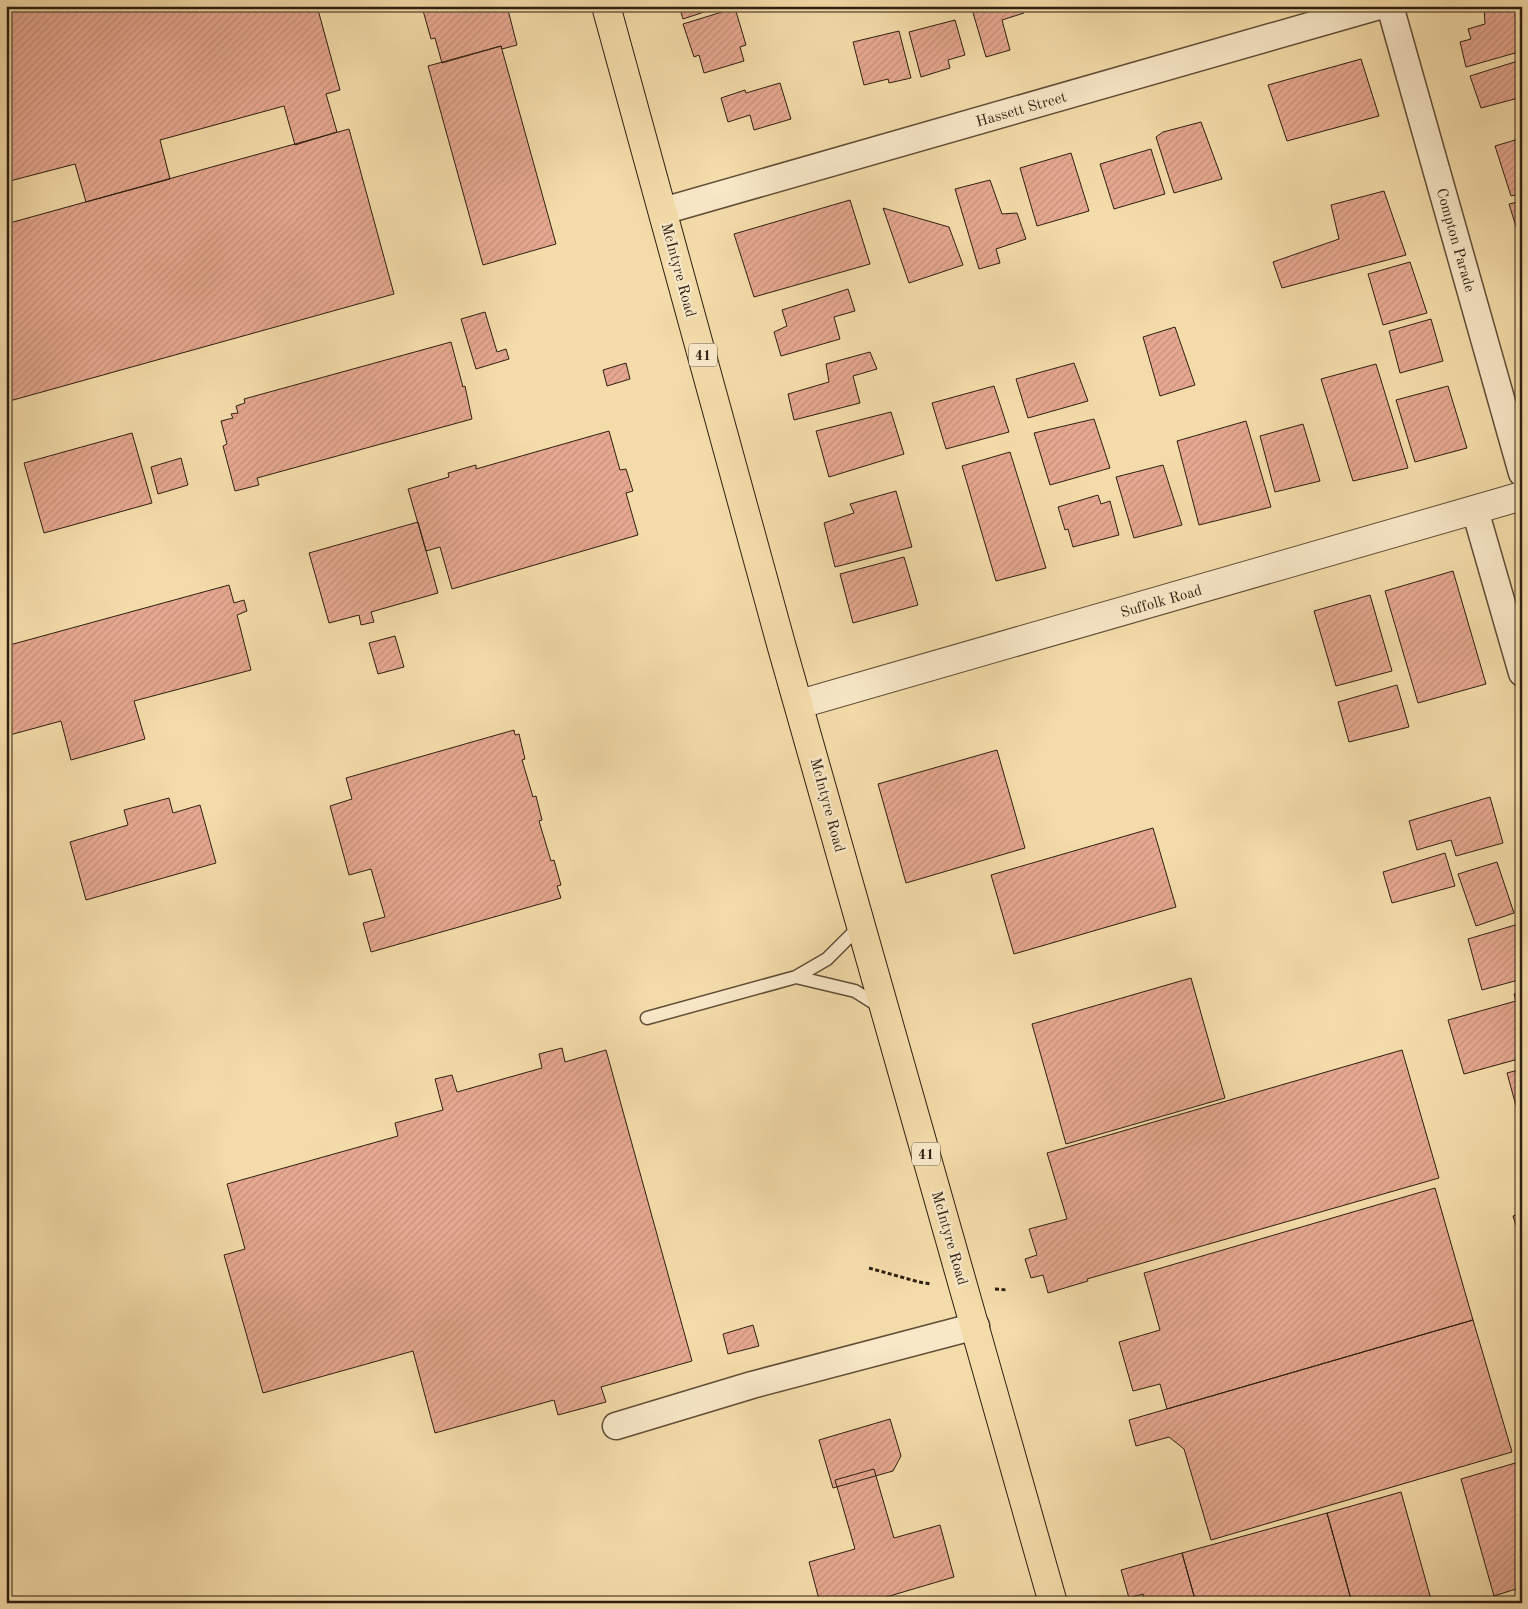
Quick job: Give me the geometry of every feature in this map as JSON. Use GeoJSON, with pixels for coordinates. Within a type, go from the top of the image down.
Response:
{"type":"FeatureCollection","features":[{"type":"Feature","properties":{"kind":"main road","name":"McIntyre Road"},"geometry":{"type":"LineString","coordinates":[[606,6],[781,644],[800,704],[1053,1603]]}},
{"type":"Feature","properties":{"kind":"street","name":"Hassett Street"},"geometry":{"type":"LineString","coordinates":[[663,210],[1379,6]]}},
{"type":"Feature","properties":{"kind":"street","name":"Compton Parade"},"geometry":{"type":"LineString","coordinates":[[1390,6],[1522,473]]}},
{"type":"Feature","properties":{"kind":"street","name":"Suffolk Road"},"geometry":{"type":"LineString","coordinates":[[800,704],[1522,496]]}},
{"type":"Feature","properties":{"kind":"street"},"geometry":{"type":"LineString","coordinates":[[1475,510],[1522,673]]}},
{"type":"Feature","properties":{"kind":"street"},"geometry":{"type":"LineString","coordinates":[[616,1426],[752,1385],[976,1326]]}},
{"type":"Feature","properties":{"kind":"lane"},"geometry":{"type":"LineString","coordinates":[[647,1018],[796,977],[827,960],[861,926]]}},
{"type":"Feature","properties":{"kind":"lane"},"geometry":{"type":"LineString","coordinates":[[796,977],[854,991],[885,1009]]}},
{"type":"Feature","properties":{"kind":"building"},"geometry":{"type":"Polygon","coordinates":[[[6,6],[317,6],[340,90],[326,94],[337,132],[295,145],[284,106],[160,140],[170,179],[86,202],[75,164],[6,182],[6,6]]]}},
{"type":"Feature","properties":{"kind":"building"},"geometry":{"type":"Polygon","coordinates":[[[405,6],[507,6],[517,45],[502,49],[501,46],[442,63],[435,38],[431,39],[422,7],[406,11],[405,6]]]}},
{"type":"Feature","properties":{"kind":"building"},"geometry":{"type":"Polygon","coordinates":[[[679,6],[722,6],[683,19],[679,6]]]}},
{"type":"Feature","properties":{"kind":"building"},"geometry":{"type":"Polygon","coordinates":[[[971,6],[1022,6],[1024,13],[1002,20],[1010,50],[986,57],[971,6]]]}},
{"type":"Feature","properties":{"kind":"building"},"geometry":{"type":"Polygon","coordinates":[[[1484,6],[1522,6],[1522,51],[1466,67],[1460,42],[1471,39],[1468,29],[1485,24],[1484,6]]]}},
{"type":"Feature","properties":{"kind":"building"},"geometry":{"type":"Polygon","coordinates":[[[735,8],[746,45],[740,47],[744,61],[704,73],[699,55],[694,57],[683,24],[735,8]]]}},
{"type":"Feature","properties":{"kind":"building"},"geometry":{"type":"Polygon","coordinates":[[[955,20],[965,55],[948,60],[950,68],[921,77],[909,32],[955,20]]]}},
{"type":"Feature","properties":{"kind":"building"},"geometry":{"type":"Polygon","coordinates":[[[899,31],[911,78],[889,83],[888,79],[864,85],[853,42],[899,31]]]}},
{"type":"Feature","properties":{"kind":"building"},"geometry":{"type":"Polygon","coordinates":[[[501,46],[556,244],[483,265],[428,66],[501,46]]]}},
{"type":"Feature","properties":{"kind":"building"},"geometry":{"type":"Polygon","coordinates":[[[1361,59],[1379,116],[1287,141],[1268,85],[1361,59]]]}},
{"type":"Feature","properties":{"kind":"building"},"geometry":{"type":"Polygon","coordinates":[[[1518,61],[1522,72],[1522,97],[1481,108],[1470,76],[1518,61]]]}},
{"type":"Feature","properties":{"kind":"building"},"geometry":{"type":"Polygon","coordinates":[[[780,83],[791,119],[754,130],[750,115],[728,122],[721,98],[745,90],[746,93],[780,83]]]}},
{"type":"Feature","properties":{"kind":"building"},"geometry":{"type":"Polygon","coordinates":[[[1201,122],[1222,179],[1174,193],[1156,137],[1163,132],[1201,122]]]}},
{"type":"Feature","properties":{"kind":"building"},"geometry":{"type":"Polygon","coordinates":[[[349,129],[394,294],[6,402],[6,224],[349,129]]]}},
{"type":"Feature","properties":{"kind":"building"},"geometry":{"type":"Polygon","coordinates":[[[1522,138],[1522,193],[1511,196],[1495,146],[1522,138]]]}},
{"type":"Feature","properties":{"kind":"building"},"geometry":{"type":"Polygon","coordinates":[[[1151,149],[1165,194],[1114,209],[1100,164],[1151,149]]]}},
{"type":"Feature","properties":{"kind":"building"},"geometry":{"type":"Polygon","coordinates":[[[1071,153],[1089,211],[1037,226],[1020,168],[1071,153]]]}},
{"type":"Feature","properties":{"kind":"building"},"geometry":{"type":"Polygon","coordinates":[[[990,180],[1002,214],[1017,213],[1026,239],[996,249],[1000,263],[979,269],[955,189],[990,180]]]}},
{"type":"Feature","properties":{"kind":"building"},"geometry":{"type":"Polygon","coordinates":[[[1384,191],[1406,255],[1282,288],[1273,262],[1339,239],[1331,205],[1384,191]]]}},
{"type":"Feature","properties":{"kind":"building"},"geometry":{"type":"Polygon","coordinates":[[[850,200],[870,264],[754,297],[734,234],[850,200]]]}},
{"type":"Feature","properties":{"kind":"building"},"geometry":{"type":"Polygon","coordinates":[[[1522,201],[1522,246],[1509,204],[1522,201]]]}},
{"type":"Feature","properties":{"kind":"building"},"geometry":{"type":"Polygon","coordinates":[[[883,208],[949,227],[963,265],[909,283],[883,208]]]}},
{"type":"Feature","properties":{"kind":"building"},"geometry":{"type":"Polygon","coordinates":[[[1410,262],[1427,313],[1383,325],[1368,274],[1410,262]]]}},
{"type":"Feature","properties":{"kind":"building"},"geometry":{"type":"Polygon","coordinates":[[[848,289],[855,311],[834,317],[840,339],[781,356],[774,332],[787,326],[782,310],[848,289]]]}},
{"type":"Feature","properties":{"kind":"building"},"geometry":{"type":"Polygon","coordinates":[[[485,312],[497,352],[506,349],[509,359],[476,369],[461,319],[485,312]]]}},
{"type":"Feature","properties":{"kind":"building"},"geometry":{"type":"Polygon","coordinates":[[[1431,319],[1443,361],[1400,373],[1389,331],[1431,319]]]}},
{"type":"Feature","properties":{"kind":"building"},"geometry":{"type":"Polygon","coordinates":[[[1175,327],[1195,385],[1160,396],[1143,337],[1175,327]]]}},
{"type":"Feature","properties":{"kind":"building"},"geometry":{"type":"Polygon","coordinates":[[[451,342],[463,387],[465,386],[472,419],[257,478],[259,485],[235,491],[223,446],[227,444],[221,421],[233,418],[231,414],[238,413],[236,406],[245,403],[244,399],[451,342]]]}},
{"type":"Feature","properties":{"kind":"building"},"geometry":{"type":"Polygon","coordinates":[[[870,352],[877,369],[853,376],[860,403],[794,420],[788,394],[829,382],[826,364],[870,352]]]}},
{"type":"Feature","properties":{"kind":"building"},"geometry":{"type":"Polygon","coordinates":[[[626,363],[630,379],[607,386],[603,370],[626,363]]]}},
{"type":"Feature","properties":{"kind":"building"},"geometry":{"type":"Polygon","coordinates":[[[1074,363],[1088,401],[1028,418],[1016,379],[1074,363]]]}},
{"type":"Feature","properties":{"kind":"building"},"geometry":{"type":"Polygon","coordinates":[[[1376,364],[1408,468],[1353,481],[1321,379],[1376,364]]]}},
{"type":"Feature","properties":{"kind":"building"},"geometry":{"type":"Polygon","coordinates":[[[994,386],[1009,432],[946,449],[932,403],[994,386]]]}},
{"type":"Feature","properties":{"kind":"building"},"geometry":{"type":"Polygon","coordinates":[[[1448,386],[1467,448],[1415,462],[1396,400],[1448,386]]]}},
{"type":"Feature","properties":{"kind":"building"},"geometry":{"type":"Polygon","coordinates":[[[891,412],[904,454],[829,477],[816,431],[891,412]]]}},
{"type":"Feature","properties":{"kind":"building"},"geometry":{"type":"Polygon","coordinates":[[[1094,419],[1110,468],[1050,485],[1034,433],[1094,419]]]}},
{"type":"Feature","properties":{"kind":"building"},"geometry":{"type":"Polygon","coordinates":[[[1246,421],[1271,507],[1199,525],[1177,441],[1246,421]]]}},
{"type":"Feature","properties":{"kind":"building"},"geometry":{"type":"Polygon","coordinates":[[[1303,424],[1320,481],[1275,492],[1260,436],[1303,424]]]}},
{"type":"Feature","properties":{"kind":"building"},"geometry":{"type":"Polygon","coordinates":[[[609,431],[620,470],[626,469],[633,491],[626,493],[638,535],[452,589],[440,547],[426,551],[408,489],[449,477],[448,473],[476,465],[476,469],[609,431]]]}},
{"type":"Feature","properties":{"kind":"building"},"geometry":{"type":"Polygon","coordinates":[[[132,433],[152,503],[44,533],[24,463],[132,433]]]}},
{"type":"Feature","properties":{"kind":"building"},"geometry":{"type":"Polygon","coordinates":[[[1010,452],[1046,568],[996,581],[962,466],[1010,452]]]}},
{"type":"Feature","properties":{"kind":"building"},"geometry":{"type":"Polygon","coordinates":[[[181,458],[188,485],[158,494],[151,467],[181,458]]]}},
{"type":"Feature","properties":{"kind":"building"},"geometry":{"type":"Polygon","coordinates":[[[1163,465],[1182,525],[1134,538],[1116,477],[1163,465]]]}},
{"type":"Feature","properties":{"kind":"building"},"geometry":{"type":"Polygon","coordinates":[[[896,491],[912,547],[835,567],[824,523],[854,513],[850,504],[896,491]]]}},
{"type":"Feature","properties":{"kind":"building"},"geometry":{"type":"Polygon","coordinates":[[[1098,495],[1101,504],[1110,501],[1119,535],[1073,547],[1068,529],[1065,530],[1058,507],[1098,495]]]}},
{"type":"Feature","properties":{"kind":"building"},"geometry":{"type":"Polygon","coordinates":[[[418,522],[438,593],[371,612],[374,622],[361,625],[359,615],[329,623],[309,553],[418,522]]]}},
{"type":"Feature","properties":{"kind":"building"},"geometry":{"type":"Polygon","coordinates":[[[904,557],[918,605],[853,623],[840,574],[904,557]]]}},
{"type":"Feature","properties":{"kind":"building"},"geometry":{"type":"Polygon","coordinates":[[[1453,571],[1486,684],[1418,703],[1385,591],[1453,571]]]}},
{"type":"Feature","properties":{"kind":"building"},"geometry":{"type":"Polygon","coordinates":[[[229,585],[234,603],[244,600],[247,611],[237,615],[251,670],[134,701],[145,739],[71,760],[61,721],[6,736],[6,646],[229,585]]]}},
{"type":"Feature","properties":{"kind":"building"},"geometry":{"type":"Polygon","coordinates":[[[1370,595],[1392,671],[1336,686],[1314,611],[1370,595]]]}},
{"type":"Feature","properties":{"kind":"building"},"geometry":{"type":"Polygon","coordinates":[[[395,636],[404,667],[378,674],[369,643],[395,636]]]}},
{"type":"Feature","properties":{"kind":"building"},"geometry":{"type":"Polygon","coordinates":[[[1397,685],[1409,727],[1349,742],[1338,702],[1397,685]]]}},
{"type":"Feature","properties":{"kind":"building"},"geometry":{"type":"Polygon","coordinates":[[[514,730],[515,735],[519,734],[525,759],[522,760],[533,797],[536,796],[542,820],[539,821],[551,861],[554,860],[561,885],[557,886],[561,898],[371,952],[363,923],[385,917],[371,869],[349,875],[330,806],[352,799],[346,778],[514,730]]]}},
{"type":"Feature","properties":{"kind":"building"},"geometry":{"type":"Polygon","coordinates":[[[997,750],[1025,848],[906,883],[878,784],[997,750]]]}},
{"type":"Feature","properties":{"kind":"building"},"geometry":{"type":"Polygon","coordinates":[[[1490,797],[1503,843],[1456,856],[1451,840],[1417,850],[1409,821],[1490,797]]]}},
{"type":"Feature","properties":{"kind":"building"},"geometry":{"type":"Polygon","coordinates":[[[169,798],[173,813],[200,805],[216,863],[86,900],[70,842],[128,825],[124,810],[169,798]]]}},
{"type":"Feature","properties":{"kind":"building"},"geometry":{"type":"Polygon","coordinates":[[[1153,828],[1176,907],[1014,954],[991,875],[1153,828]]]}},
{"type":"Feature","properties":{"kind":"building"},"geometry":{"type":"Polygon","coordinates":[[[1445,853],[1455,886],[1392,903],[1383,872],[1445,853]]]}},
{"type":"Feature","properties":{"kind":"building"},"geometry":{"type":"Polygon","coordinates":[[[1497,862],[1514,913],[1476,926],[1458,874],[1497,862]]]}},
{"type":"Feature","properties":{"kind":"building"},"geometry":{"type":"Polygon","coordinates":[[[1522,923],[1522,979],[1482,990],[1468,939],[1522,923]]]}},
{"type":"Feature","properties":{"kind":"building"},"geometry":{"type":"Polygon","coordinates":[[[1191,978],[1225,1098],[1066,1144],[1032,1024],[1191,978]]]}},
{"type":"Feature","properties":{"kind":"building"},"geometry":{"type":"Polygon","coordinates":[[[1522,992],[1522,1058],[1464,1074],[1448,1020],[1516,1001],[1514,994],[1522,992]]]}},
{"type":"Feature","properties":{"kind":"building"},"geometry":{"type":"Polygon","coordinates":[[[562,1048],[565,1062],[606,1050],[692,1361],[601,1387],[606,1402],[558,1415],[554,1400],[435,1433],[413,1351],[263,1393],[224,1255],[245,1249],[227,1184],[398,1136],[395,1123],[443,1110],[435,1079],[452,1075],[457,1092],[542,1068],[539,1054],[562,1048]]]}},
{"type":"Feature","properties":{"kind":"building"},"geometry":{"type":"Polygon","coordinates":[[[1402,1050],[1439,1178],[1087,1279],[1088,1281],[1048,1293],[1043,1275],[1031,1278],[1025,1259],[1037,1255],[1029,1229],[1067,1219],[1047,1153],[1402,1050]]]}},
{"type":"Feature","properties":{"kind":"building"},"geometry":{"type":"Polygon","coordinates":[[[1522,1069],[1522,1124],[1521,1124],[1507,1073],[1522,1069]]]}},
{"type":"Feature","properties":{"kind":"building"},"geometry":{"type":"Polygon","coordinates":[[[1435,1188],[1473,1320],[1167,1409],[1160,1384],[1133,1391],[1119,1342],[1160,1330],[1144,1273],[1435,1188]]]}},
{"type":"Feature","properties":{"kind":"building"},"geometry":{"type":"Polygon","coordinates":[[[1522,1213],[1522,1237],[1520,1238],[1513,1216],[1522,1213]]]}},
{"type":"Feature","properties":{"kind":"building"},"geometry":{"type":"Polygon","coordinates":[[[1473,1320],[1512,1452],[1211,1540],[1184,1449],[1169,1437],[1136,1446],[1129,1420],[1473,1320]]]}},
{"type":"Feature","properties":{"kind":"building"},"geometry":{"type":"Polygon","coordinates":[[[753,1325],[759,1346],[728,1354],[723,1334],[753,1325]]]}},
{"type":"Feature","properties":{"kind":"building"},"geometry":{"type":"Polygon","coordinates":[[[890,1419],[901,1456],[893,1471],[833,1488],[819,1440],[890,1419]]]}},
{"type":"Feature","properties":{"kind":"building"},"geometry":{"type":"Polygon","coordinates":[[[1522,1461],[1522,1603],[1519,1603],[1516,1589],[1494,1596],[1461,1479],[1522,1461]]]}},
{"type":"Feature","properties":{"kind":"building"},"geometry":{"type":"Polygon","coordinates":[[[874,1469],[894,1538],[940,1525],[954,1577],[866,1603],[820,1603],[809,1562],[855,1549],[835,1480],[874,1469]]]}},
{"type":"Feature","properties":{"kind":"building"},"geometry":{"type":"Polygon","coordinates":[[[1401,1492],[1432,1603],[1352,1603],[1327,1513],[1401,1492]]]}},
{"type":"Feature","properties":{"kind":"building"},"geometry":{"type":"Polygon","coordinates":[[[1327,1513],[1352,1603],[1196,1603],[1182,1553],[1327,1513]]]}},
{"type":"Feature","properties":{"kind":"building"},"geometry":{"type":"Polygon","coordinates":[[[1182,1553],[1196,1603],[1145,1603],[1143,1594],[1129,1598],[1121,1570],[1182,1553]]]}}]}
